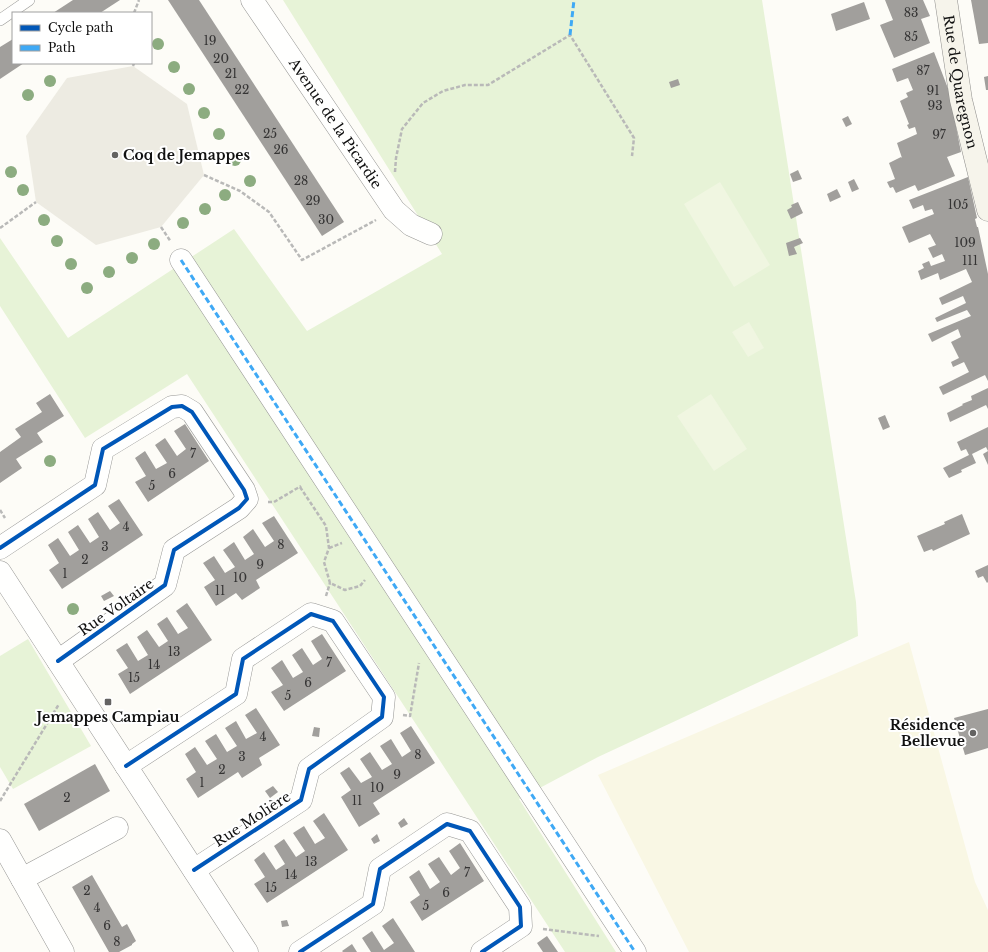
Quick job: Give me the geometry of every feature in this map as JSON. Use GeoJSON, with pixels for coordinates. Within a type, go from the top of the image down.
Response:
{"type":"FeatureCollection","features":[{"type":"Feature","properties":{"kind":"street","name":"Avenue de la Picardie"},"geometry":{"type":"LineString","coordinates":[[252,0],[394,210],[411,225],[431,234]]}},
{"type":"Feature","properties":{"kind":"street","name":"Rue de Quaregnon"},"geometry":{"type":"LineString","coordinates":[[946,0],[961,100],[988,210]]}},
{"type":"Feature","properties":{"kind":"street"},"geometry":{"type":"LineString","coordinates":[[182,260],[631,946]]}},
{"type":"Feature","properties":{"kind":"street"},"geometry":{"type":"LineString","coordinates":[[0,548],[95,485],[103,449],[172,408],[182,406],[192,412],[244,490],[247,499]]}},
{"type":"Feature","properties":{"kind":"street","name":"Rue Voltaire"},"geometry":{"type":"LineString","coordinates":[[58,661],[166,586],[174,550],[239,508],[247,499]]}},
{"type":"Feature","properties":{"kind":"street"},"geometry":{"type":"LineString","coordinates":[[0,572],[248,952]]}},
{"type":"Feature","properties":{"kind":"street"},"geometry":{"type":"LineString","coordinates":[[126,766],[236,694],[243,659],[311,614],[333,621],[384,697],[383,712]]}},
{"type":"Feature","properties":{"kind":"street","name":"Rue Molière"},"geometry":{"type":"LineString","coordinates":[[194,870],[301,800],[309,769],[382,717],[383,712]]}},
{"type":"Feature","properties":{"kind":"street"},"geometry":{"type":"LineString","coordinates":[[300,952],[373,904],[380,869],[448,824],[470,831],[520,907],[521,926],[482,952]]}},
{"type":"Feature","properties":{"kind":"street"},"geometry":{"type":"LineString","coordinates":[[22,879],[117,828]]}},
{"type":"Feature","properties":{"kind":"street"},"geometry":{"type":"LineString","coordinates":[[0,840],[63,952]]}},
{"type":"Feature","properties":{"kind":"lane"},"geometry":{"type":"LineString","coordinates":[[0,20],[29,0]]}},
{"type":"Feature","properties":{"kind":"path"},"geometry":{"type":"LineString","coordinates":[[134,12],[139,0]]}},
{"type":"Feature","properties":{"kind":"path"},"geometry":{"type":"LineString","coordinates":[[395,172],[396,158],[402,130],[423,103],[443,91],[465,85],[488,85],[570,35],[634,138],[632,156]]}},
{"type":"Feature","properties":{"kind":"path"},"geometry":{"type":"LineString","coordinates":[[204,175],[240,191],[269,212],[302,260],[394,210]]}},
{"type":"Feature","properties":{"kind":"path"},"geometry":{"type":"LineString","coordinates":[[0,228],[36,202]]}},
{"type":"Feature","properties":{"kind":"path"},"geometry":{"type":"LineString","coordinates":[[247,499],[274,502],[300,487],[320,472]]}},
{"type":"Feature","properties":{"kind":"path"},"geometry":{"type":"LineString","coordinates":[[300,487],[326,526],[329,548],[324,562],[330,583],[345,590],[360,586],[372,571],[375,555]]}},
{"type":"Feature","properties":{"kind":"path"},"geometry":{"type":"LineString","coordinates":[[383,712],[410,716],[425,631]]}},
{"type":"Feature","properties":{"kind":"path"},"geometry":{"type":"LineString","coordinates":[[0,801],[72,683]]}},
{"type":"Feature","properties":{"kind":"path"},"geometry":{"type":"LineString","coordinates":[[521,926],[631,946]]}},
{"type":"Feature","properties":{"kind":"shaded area"},"geometry":{"type":"Polygon","coordinates":[[[133,66],[187,104],[204,175],[161,227],[96,245],[36,202],[26,136],[67,78],[133,66]]]}},
{"type":"Feature","properties":{"kind":"shaded area"},"geometry":{"type":"Polygon","coordinates":[[[909,642],[975,882],[988,910],[988,952],[689,952],[598,775],[909,642]]]}},
{"type":"Feature","properties":{"kind":"green space"},"geometry":{"type":"Polygon","coordinates":[[[283,0],[762,0],[856,602],[858,636],[598,757],[519,799],[616,952],[565,952],[187,374],[85,438],[0,306],[0,238],[68,338],[234,229],[307,331],[442,254],[283,0]]]}},
{"type":"Feature","properties":{"kind":"green space"},"geometry":{"type":"Polygon","coordinates":[[[720,182],[770,265],[734,287],[684,204],[720,182]]]}},
{"type":"Feature","properties":{"kind":"green space"},"geometry":{"type":"Polygon","coordinates":[[[749,322],[764,348],[748,357],[732,332],[749,322]]]}},
{"type":"Feature","properties":{"kind":"green space"},"geometry":{"type":"Polygon","coordinates":[[[711,394],[747,449],[714,471],[677,416],[711,394]]]}},
{"type":"Feature","properties":{"kind":"green space"},"geometry":{"type":"Polygon","coordinates":[[[28,639],[91,746],[13,789],[0,767],[0,656],[28,639]]]}},
{"type":"Feature","properties":{"kind":"building"},"geometry":{"type":"Polygon","coordinates":[[[73,0],[120,0],[102,12],[55,12],[73,0]]]}},
{"type":"Feature","properties":{"kind":"building"},"geometry":{"type":"Polygon","coordinates":[[[168,0],[199,0],[344,222],[322,236],[168,0]]]}},
{"type":"Feature","properties":{"kind":"building"},"geometry":{"type":"Polygon","coordinates":[[[885,0],[923,0],[930,16],[921,19],[930,43],[894,58],[880,25],[893,20],[885,0]]]}},
{"type":"Feature","properties":{"kind":"building"},"geometry":{"type":"Polygon","coordinates":[[[971,0],[988,0],[988,43],[979,44],[971,0]]]}},
{"type":"Feature","properties":{"kind":"building"},"geometry":{"type":"Polygon","coordinates":[[[864,2],[870,19],[836,31],[831,14],[864,2]]]}},
{"type":"Feature","properties":{"kind":"building"},"geometry":{"type":"Polygon","coordinates":[[[12,40],[12,64],[22,64],[0,79],[0,47],[12,40]]]}},
{"type":"Feature","properties":{"kind":"building"},"geometry":{"type":"Polygon","coordinates":[[[934,52],[949,91],[961,152],[947,157],[955,176],[918,191],[915,185],[896,193],[893,187],[890,188],[887,182],[895,179],[889,163],[901,157],[902,158],[897,143],[917,134],[915,127],[909,129],[907,125],[909,124],[900,101],[908,97],[906,93],[913,90],[908,78],[897,82],[892,69],[934,52]]]}},
{"type":"Feature","properties":{"kind":"building"},"geometry":{"type":"Polygon","coordinates":[[[988,76],[988,90],[986,90],[984,77],[988,76]]]}},
{"type":"Feature","properties":{"kind":"building"},"geometry":{"type":"Polygon","coordinates":[[[678,79],[680,85],[671,88],[669,82],[678,79]]]}},
{"type":"Feature","properties":{"kind":"building"},"geometry":{"type":"Polygon","coordinates":[[[848,116],[852,124],[846,127],[842,119],[848,116]]]}},
{"type":"Feature","properties":{"kind":"building"},"geometry":{"type":"Polygon","coordinates":[[[798,170],[802,179],[793,182],[790,174],[798,170]]]}},
{"type":"Feature","properties":{"kind":"building"},"geometry":{"type":"Polygon","coordinates":[[[968,177],[977,218],[975,219],[988,274],[988,381],[985,375],[943,395],[939,387],[969,372],[964,362],[953,367],[951,362],[959,358],[951,342],[961,337],[958,329],[932,342],[928,334],[971,316],[967,310],[937,322],[935,318],[966,303],[963,296],[942,305],[939,298],[972,282],[966,269],[940,280],[938,273],[921,280],[918,271],[924,268],[922,264],[929,261],[931,266],[945,261],[942,254],[933,258],[928,248],[936,245],[930,234],[909,243],[902,227],[934,214],[932,209],[925,211],[923,205],[913,209],[909,200],[968,177]]]}},
{"type":"Feature","properties":{"kind":"building"},"geometry":{"type":"Polygon","coordinates":[[[854,179],[859,189],[852,192],[848,182],[854,179]]]}},
{"type":"Feature","properties":{"kind":"building"},"geometry":{"type":"Polygon","coordinates":[[[837,189],[841,197],[830,202],[827,194],[837,189]]]}},
{"type":"Feature","properties":{"kind":"building"},"geometry":{"type":"Polygon","coordinates":[[[798,202],[803,213],[791,219],[787,210],[792,207],[791,205],[798,202]]]}},
{"type":"Feature","properties":{"kind":"building"},"geometry":{"type":"Polygon","coordinates":[[[800,238],[803,243],[794,247],[797,254],[789,256],[786,243],[800,238]]]}},
{"type":"Feature","properties":{"kind":"building"},"geometry":{"type":"Polygon","coordinates":[[[988,388],[988,409],[986,405],[950,422],[947,413],[972,400],[971,396],[988,388]]]}},
{"type":"Feature","properties":{"kind":"building"},"geometry":{"type":"Polygon","coordinates":[[[50,394],[64,416],[37,433],[43,442],[16,459],[22,468],[0,483],[0,452],[21,437],[15,429],[42,412],[36,403],[50,394]]]}},
{"type":"Feature","properties":{"kind":"building"},"geometry":{"type":"Polygon","coordinates":[[[885,415],[890,427],[883,430],[878,418],[885,415]]]}},
{"type":"Feature","properties":{"kind":"building"},"geometry":{"type":"Polygon","coordinates":[[[185,424],[209,461],[148,502],[135,482],[146,476],[135,458],[145,451],[156,469],[167,463],[155,445],[165,438],[177,456],[186,449],[174,431],[185,424]]]}},
{"type":"Feature","properties":{"kind":"building"},"geometry":{"type":"Polygon","coordinates":[[[988,427],[988,451],[986,447],[972,454],[976,463],[949,478],[943,468],[969,455],[966,449],[961,451],[957,442],[988,427]]]}},
{"type":"Feature","properties":{"kind":"building"},"geometry":{"type":"Polygon","coordinates":[[[988,451],[988,465],[983,454],[988,451]]]}},
{"type":"Feature","properties":{"kind":"building"},"geometry":{"type":"Polygon","coordinates":[[[119,499],[143,535],[62,589],[49,570],[59,563],[48,545],[58,538],[70,556],[79,550],[68,532],[78,525],[90,543],[99,537],[88,519],[98,512],[110,530],[120,523],[108,506],[119,499]]]}},
{"type":"Feature","properties":{"kind":"building"},"geometry":{"type":"Polygon","coordinates":[[[962,514],[970,534],[933,551],[932,549],[924,552],[917,536],[945,524],[944,522],[962,514]]]}},
{"type":"Feature","properties":{"kind":"building"},"geometry":{"type":"Polygon","coordinates":[[[274,516],[298,553],[256,580],[260,588],[242,600],[236,593],[216,606],[204,587],[215,580],[203,563],[214,556],[225,573],[235,567],[223,550],[234,542],[245,560],[254,554],[243,537],[253,529],[265,547],[274,541],[262,523],[274,516]]]}},
{"type":"Feature","properties":{"kind":"building"},"geometry":{"type":"Polygon","coordinates":[[[988,565],[987,583],[983,576],[978,578],[975,571],[988,565]]]}},
{"type":"Feature","properties":{"kind":"building"},"geometry":{"type":"Polygon","coordinates":[[[110,591],[114,596],[104,601],[101,596],[110,591]]]}},
{"type":"Feature","properties":{"kind":"building"},"geometry":{"type":"Polygon","coordinates":[[[187,603],[212,640],[130,694],[118,674],[128,668],[116,650],[127,643],[138,661],[148,655],[137,637],[147,630],[159,647],[168,641],[157,624],[167,617],[178,634],[188,628],[176,611],[187,603]]]}},
{"type":"Feature","properties":{"kind":"building"},"geometry":{"type":"Polygon","coordinates":[[[322,634],[346,671],[284,711],[271,692],[283,685],[271,668],[282,660],[293,678],[303,672],[292,655],[302,648],[313,665],[322,659],[311,641],[322,634]]]}},
{"type":"Feature","properties":{"kind":"building"},"geometry":{"type":"Polygon","coordinates":[[[256,708],[280,745],[259,758],[262,765],[242,778],[238,772],[198,798],[186,779],[196,772],[185,754],[195,747],[207,765],[217,759],[205,741],[216,734],[227,752],[237,746],[225,728],[236,721],[246,739],[257,733],[245,715],[256,708]]]}},
{"type":"Feature","properties":{"kind":"building","name":"Résidence Bellevue"},"geometry":{"type":"Polygon","coordinates":[[[988,709],[988,748],[965,755],[954,718],[988,709]]]}},
{"type":"Feature","properties":{"kind":"building"},"geometry":{"type":"Polygon","coordinates":[[[411,726],[435,763],[373,803],[380,814],[359,827],[341,797],[351,790],[340,773],[349,767],[361,783],[372,777],[360,759],[370,752],[382,770],[392,764],[380,746],[391,739],[402,757],[411,751],[400,733],[411,726]]]}},
{"type":"Feature","properties":{"kind":"building"},"geometry":{"type":"Polygon","coordinates":[[[314,727],[320,728],[319,737],[312,736],[314,727]]]}},
{"type":"Feature","properties":{"kind":"building"},"geometry":{"type":"Polygon","coordinates":[[[95,764],[110,791],[39,831],[24,804],[95,764]]]}},
{"type":"Feature","properties":{"kind":"building"},"geometry":{"type":"Polygon","coordinates":[[[273,786],[278,792],[270,798],[265,791],[273,786]]]}},
{"type":"Feature","properties":{"kind":"building"},"geometry":{"type":"Polygon","coordinates":[[[324,813],[348,850],[267,903],[254,884],[265,877],[254,860],[264,852],[276,870],[285,864],[274,846],[284,839],[296,857],[305,851],[293,833],[304,826],[315,844],[325,838],[313,821],[324,813]]]}},
{"type":"Feature","properties":{"kind":"building"},"geometry":{"type":"Polygon","coordinates":[[[404,818],[408,824],[401,828],[398,823],[404,818]]]}},
{"type":"Feature","properties":{"kind":"building"},"geometry":{"type":"Polygon","coordinates":[[[377,834],[380,841],[374,844],[371,839],[377,834]]]}},
{"type":"Feature","properties":{"kind":"building"},"geometry":{"type":"Polygon","coordinates":[[[460,843],[484,881],[422,921],[410,902],[420,895],[409,877],[419,870],[430,889],[440,882],[428,864],[439,857],[451,875],[460,868],[449,851],[460,843]]]}},
{"type":"Feature","properties":{"kind":"building"},"geometry":{"type":"Polygon","coordinates":[[[92,875],[122,927],[127,924],[136,941],[119,952],[109,952],[72,887],[92,875]]]}},
{"type":"Feature","properties":{"kind":"building"},"geometry":{"type":"Polygon","coordinates":[[[393,918],[415,952],[371,952],[362,938],[372,931],[384,950],[394,943],[382,926],[393,918]]]}},
{"type":"Feature","properties":{"kind":"building"},"geometry":{"type":"Polygon","coordinates":[[[287,920],[289,926],[282,927],[281,921],[287,920]]]}},
{"type":"Feature","properties":{"kind":"building"},"geometry":{"type":"Polygon","coordinates":[[[547,936],[558,952],[543,952],[537,943],[547,936]]]}},
{"type":"Feature","properties":{"kind":"building"},"geometry":{"type":"Polygon","coordinates":[[[352,944],[357,952],[342,951],[352,944]]]}},
{"type":"Feature","properties":{"kind":"marked path"},"geometry":{"type":"LineString","coordinates":[[570,35],[574,0]]}},
{"type":"Feature","properties":{"kind":"marked path"},"geometry":{"type":"LineString","coordinates":[[181,260],[635,952]]}},
{"type":"Feature","properties":{"kind":"cycle path"},"geometry":{"type":"LineString","coordinates":[[0,548],[95,485],[103,449],[172,407],[182,406],[192,412],[244,490],[247,499],[239,508],[174,550],[165,585],[58,661]]}},
{"type":"Feature","properties":{"kind":"cycle path"},"geometry":{"type":"LineString","coordinates":[[126,766],[236,694],[243,659],[311,614],[333,621],[384,697],[382,717],[309,769],[301,800],[194,870]]}},
{"type":"Feature","properties":{"kind":"cycle path"},"geometry":{"type":"LineString","coordinates":[[300,952],[373,904],[380,869],[447,824],[470,831],[520,907],[521,926],[482,952]]}},
{"type":"Feature","properties":{"kind":"place","name":"Coq de Jemappes"},"geometry":{"type":"Point","coordinates":[115,155]}},
{"type":"Feature","properties":{"kind":"place","name":"Jemappes Campiau"},"geometry":{"type":"Point","coordinates":[108,702]}},
{"type":"Feature","properties":{"kind":"place","name":"Résidence Bellevue"},"geometry":{"type":"Point","coordinates":[973,733]}}]}
